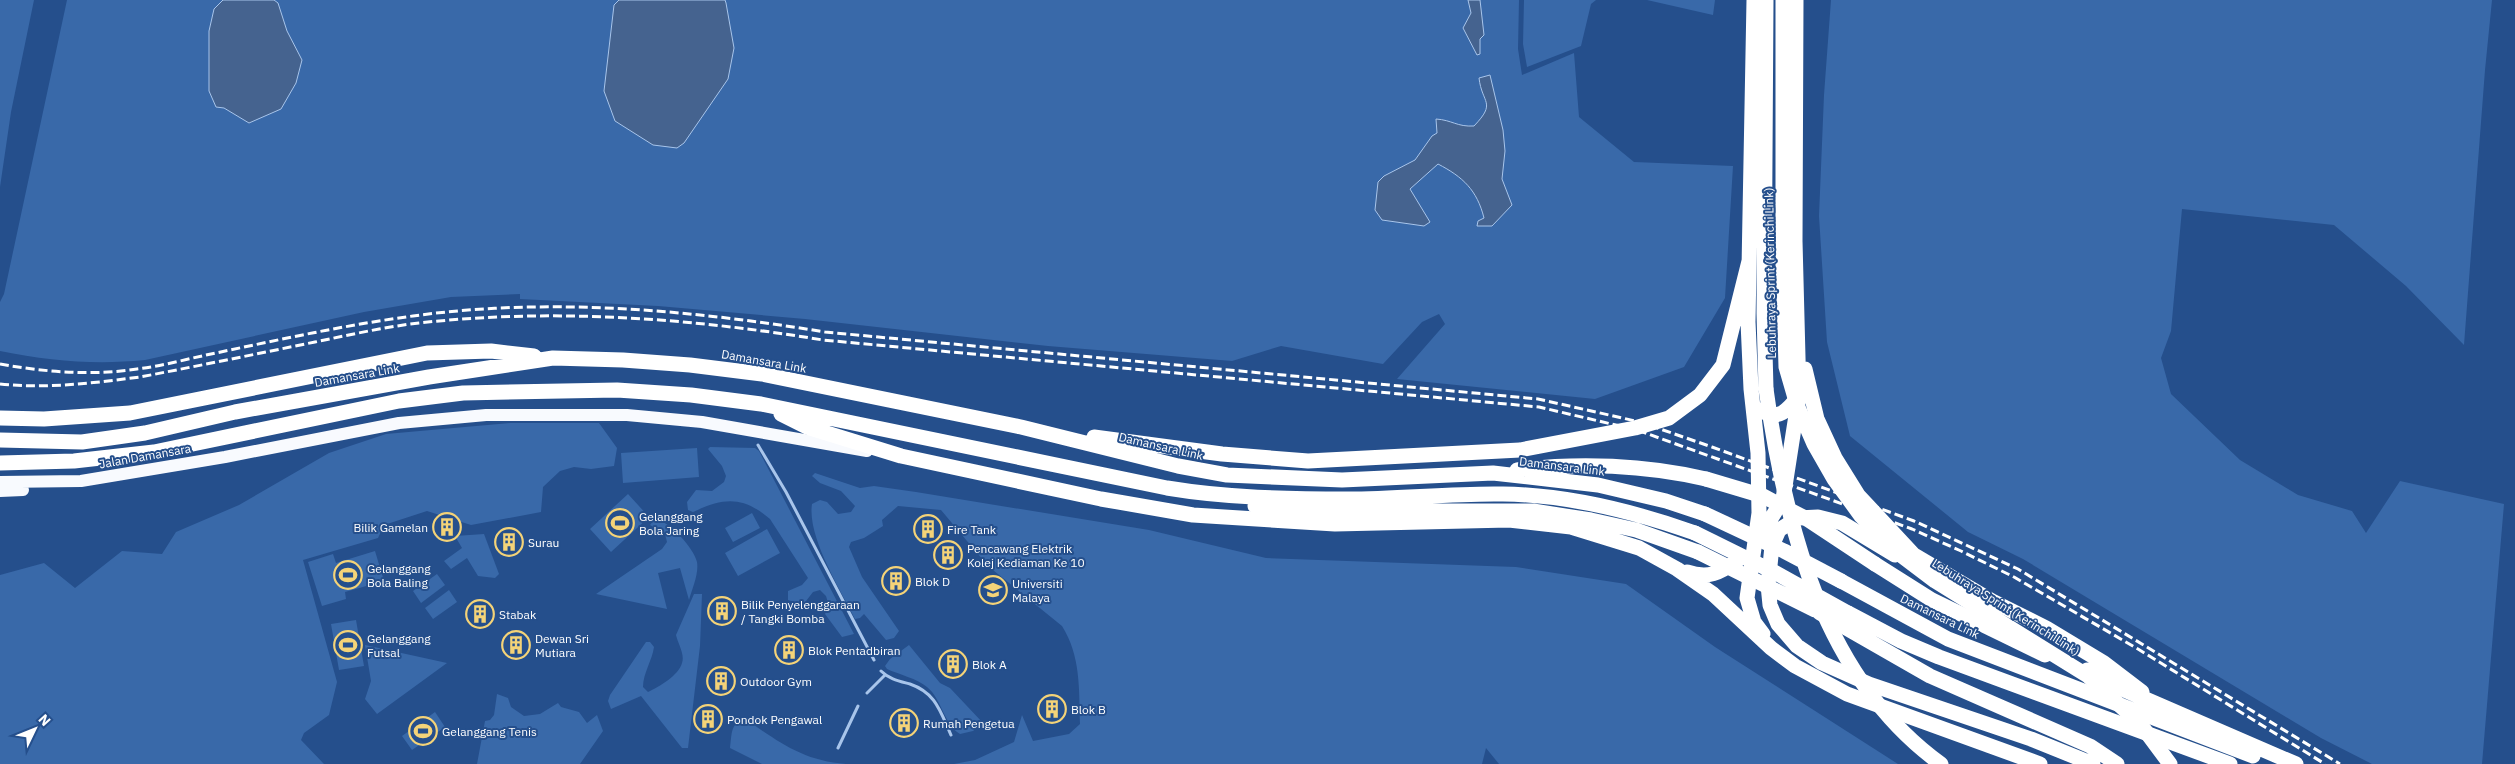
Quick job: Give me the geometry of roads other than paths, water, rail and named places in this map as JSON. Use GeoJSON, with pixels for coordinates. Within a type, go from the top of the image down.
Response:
{"type":"FeatureCollection","features":[{"type":"Feature","properties":{"kind":"highway"},"geometry":{"type":"LineString","coordinates":[[1754,0],[1748,322],[1751,389],[1758,461],[1759,513],[1752,551],[1747,598],[1754,622],[1764,636],[1796,666]]}},
{"type":"Feature","properties":{"kind":"highway","name":"Lebuhraya Sprint (Kerinchi Link)"},"geometry":{"type":"LineString","coordinates":[[1766,0],[1764,313],[1766,389],[1775,454],[1808,578],[1830,630],[1854,670],[1894,723],[1924,752],[1941,764]]}},
{"type":"Feature","properties":{"kind":"highway","name":"Lebuhraya Sprint (Kerinchi Link)"},"geometry":{"type":"LineString","coordinates":[[1783,0],[1783,264],[1786,367],[1797,405],[1814,444],[1834,479],[1861,516],[1894,550],[1935,581],[2088,676],[2141,725],[2170,764]]}},
{"type":"Feature","properties":{"kind":"highway"},"geometry":{"type":"LineString","coordinates":[[1677,569],[1702,577],[1722,571],[1752,551],[1783,499],[1799,396],[1794,241],[1796,0]]}},
{"type":"Feature","properties":{"kind":"highway"},"geometry":{"type":"LineString","coordinates":[[1021,427],[1222,454],[1308,461],[1520,450],[1635,428],[1669,418],[1700,395],[1723,365],[1749,262]]}},
{"type":"Feature","properties":{"kind":"highway"},"geometry":{"type":"LineString","coordinates":[[1798,344],[1817,419],[1825,438],[1858,495],[1888,529],[1925,563],[1992,602],[2046,628],[2104,663],[2164,707]]}},
{"type":"Feature","properties":{"kind":"highway"},"geometry":{"type":"LineString","coordinates":[[0,418],[44,419],[130,412],[427,353],[491,351],[553,358]]}},
{"type":"Feature","properties":{"kind":"highway","name":"Damansara Link"},"geometry":{"type":"LineString","coordinates":[[0,440],[82,442],[145,433],[236,412],[429,377],[553,358],[657,362],[762,374],[1021,427],[1178,466],[1227,475],[1342,480],[1493,473],[1598,485],[1666,501],[1705,514],[1784,551],[1948,639],[2273,764]]}},
{"type":"Feature","properties":{"kind":"highway"},"geometry":{"type":"LineString","coordinates":[[1751,389],[1759,408],[1769,415],[1786,412],[1799,396]]}},
{"type":"Feature","properties":{"kind":"highway"},"geometry":{"type":"LineString","coordinates":[[0,462],[74,461],[154,452],[399,401],[463,393],[617,390],[690,395],[761,404],[1167,488],[1214,496],[1251,506],[1315,511],[1533,511],[1591,520],[1636,530],[1698,552],[1815,610],[1930,676],[2090,746],[2117,764]]}},
{"type":"Feature","properties":{"kind":"highway"},"geometry":{"type":"LineString","coordinates":[[761,404],[807,427],[901,456],[1101,499],[1193,515],[1372,525],[1509,520],[1571,526],[1639,548],[1677,569],[1713,594],[1771,648],[1796,666],[1847,694],[2040,764]]}},
{"type":"Feature","properties":{"kind":"highway"},"geometry":{"type":"LineString","coordinates":[[1493,473],[1541,467],[1633,468],[1673,471],[1763,496],[1798,514],[1932,600],[2088,676]]}},
{"type":"Feature","properties":{"kind":"highway"},"geometry":{"type":"LineString","coordinates":[[1214,496],[1348,499],[1503,494],[1565,499],[1607,506],[1651,517],[1695,533],[1776,572],[1901,641],[1939,657],[2230,764]]}},
{"type":"Feature","properties":{"kind":"highway"},"geometry":{"type":"LineString","coordinates":[[1312,522],[1376,512]]}},
{"type":"Feature","properties":{"kind":"highway"},"geometry":{"type":"LineString","coordinates":[[2093,764],[2032,739],[1869,684],[1822,663],[1797,646],[1778,624],[1770,605],[1769,567],[1772,546],[1779,530],[1798,518],[1818,517],[1842,523],[2113,685],[2296,764]]}},
{"type":"Feature","properties":{"kind":"main road","name":"Jalan Damansara"},"geometry":{"type":"LineString","coordinates":[[0,482],[81,481],[225,457],[399,423],[476,416],[550,414],[627,415],[702,422],[808,442],[901,456]]}},
{"type":"Feature","properties":{"kind":"main road"},"geometry":{"type":"LineString","coordinates":[[0,491],[78,489],[225,457]]}},
{"type":"Feature","properties":{"kind":"waterway"},"geometry":{"type":"LineString","coordinates":[[758,445],[786,492],[874,660]]}},
{"type":"Feature","properties":{"kind":"waterway"},"geometry":{"type":"LineString","coordinates":[[881,671],[891,678],[926,692],[936,704],[951,735]]}},
{"type":"Feature","properties":{"kind":"waterway"},"geometry":{"type":"LineString","coordinates":[[867,693],[885,675]]}},
{"type":"Feature","properties":{"kind":"waterway"},"geometry":{"type":"LineString","coordinates":[[838,748],[858,706]]}},
{"type":"Feature","properties":{"kind":"railway"},"geometry":{"type":"LineString","coordinates":[[0,364],[68,372],[120,371],[156,366],[312,333],[413,316],[464,310],[568,307],[671,312],[825,332],[1538,399],[1640,422],[1914,521],[2018,569],[2340,764]]}},
{"type":"Feature","properties":{"kind":"railway"},"geometry":{"type":"LineString","coordinates":[[0,384],[53,386],[140,377],[367,331],[419,323],[520,316],[571,316],[672,321],[773,332],[823,340],[1539,407],[1637,430],[1912,529],[1961,551],[2014,577],[2138,649],[2325,764]]}},
{"type":"Feature","properties":{"kind":"place","name":"Gelanggang Bola Jaring"},"geometry":{"type":"Point","coordinates":[620,523]}},
{"type":"Feature","properties":{"kind":"place","name":"Bilik Gamelan"},"geometry":{"type":"Point","coordinates":[447,527]}},
{"type":"Feature","properties":{"kind":"place","name":"Fire Tank"},"geometry":{"type":"Point","coordinates":[928,529]}},
{"type":"Feature","properties":{"kind":"place","name":"Surau"},"geometry":{"type":"Point","coordinates":[509,542]}},
{"type":"Feature","properties":{"kind":"place","name":"Pencawang Elektrik Kolej Kediaman Ke 10"},"geometry":{"type":"Point","coordinates":[948,555]}},
{"type":"Feature","properties":{"kind":"place","name":"Gelanggang Bola Baling"},"geometry":{"type":"Point","coordinates":[348,575]}},
{"type":"Feature","properties":{"kind":"place","name":"Blok D"},"geometry":{"type":"Point","coordinates":[896,581]}},
{"type":"Feature","properties":{"kind":"place","name":"Universiti Malaya"},"geometry":{"type":"Point","coordinates":[993,590]}},
{"type":"Feature","properties":{"kind":"place","name":"Bilik Penyelenggaraan / Tangki Bomba"},"geometry":{"type":"Point","coordinates":[722,611]}},
{"type":"Feature","properties":{"kind":"place","name":"Stabak"},"geometry":{"type":"Point","coordinates":[480,614]}},
{"type":"Feature","properties":{"kind":"place","name":"Gelanggang Futsal"},"geometry":{"type":"Point","coordinates":[348,645]}},
{"type":"Feature","properties":{"kind":"place","name":"Dewan Sri Mutiara"},"geometry":{"type":"Point","coordinates":[516,645]}},
{"type":"Feature","properties":{"kind":"place","name":"Blok Pentadbiran"},"geometry":{"type":"Point","coordinates":[789,650]}},
{"type":"Feature","properties":{"kind":"place","name":"Blok A"},"geometry":{"type":"Point","coordinates":[953,664]}},
{"type":"Feature","properties":{"kind":"place","name":"Outdoor Gym"},"geometry":{"type":"Point","coordinates":[721,681]}},
{"type":"Feature","properties":{"kind":"place","name":"Blok B"},"geometry":{"type":"Point","coordinates":[1052,709]}},
{"type":"Feature","properties":{"kind":"place","name":"Pondok Pengawal"},"geometry":{"type":"Point","coordinates":[708,719]}},
{"type":"Feature","properties":{"kind":"place","name":"Rumah Pengetua"},"geometry":{"type":"Point","coordinates":[904,723]}},
{"type":"Feature","properties":{"kind":"place","name":"Gelanggang Tenis"},"geometry":{"type":"Point","coordinates":[423,731]}}]}
